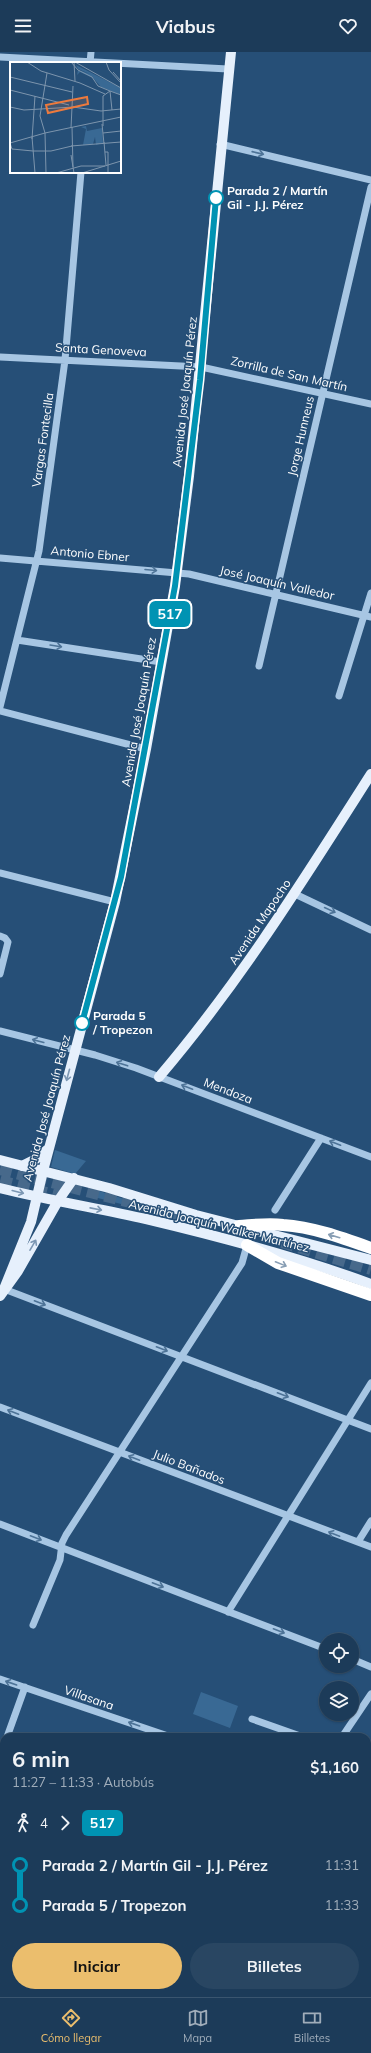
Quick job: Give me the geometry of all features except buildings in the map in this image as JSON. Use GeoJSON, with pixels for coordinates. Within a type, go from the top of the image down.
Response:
{"type":"FeatureCollection","features":[{"type":"Feature","properties":{"kind":"highway"},"geometry":{"type":"LineString","coordinates":[[240,1226],[272,1224],[292,1226],[337,1236],[371,1248]]}},
{"type":"Feature","properties":{"kind":"highway"},"geometry":{"type":"LineString","coordinates":[[247,1245],[278,1263],[371,1295]]}},
{"type":"Feature","properties":{"kind":"main road","name":"Avenida José Joaquín Pérez"},"geometry":{"type":"LineString","coordinates":[[2,1293],[27,1234],[37,1197],[42,1171],[115,902],[146,749],[177,573],[201,367],[220,144],[231,52]]}},
{"type":"Feature","properties":{"kind":"main road","name":"Avenida Mapocho"},"geometry":{"type":"LineString","coordinates":[[159,1077],[219,1004],[295,894],[371,774]]}},
{"type":"Feature","properties":{"kind":"main road"},"geometry":{"type":"LineString","coordinates":[[22,1166],[36,1159],[48,1149]]}},
{"type":"Feature","properties":{"kind":"main road","name":"Avenida Joaquín Walker Martínez"},"geometry":{"type":"LineString","coordinates":[[0,1160],[74,1178],[196,1215],[371,1260]]}},
{"type":"Feature","properties":{"kind":"main road"},"geometry":{"type":"LineString","coordinates":[[2,1293],[18,1272],[58,1202],[74,1178]]}},
{"type":"Feature","properties":{"kind":"main road","name":"Avenida Joaquín Walker Martínez"},"geometry":{"type":"LineString","coordinates":[[0,1188],[58,1202],[146,1219],[247,1245],[312,1263],[371,1284]]}},
{"type":"Feature","properties":{"kind":"street"},"geometry":{"type":"LineString","coordinates":[[0,57],[90,62],[91,52]]}},
{"type":"Feature","properties":{"kind":"street"},"geometry":{"type":"LineString","coordinates":[[121,64],[228,69]]}},
{"type":"Feature","properties":{"kind":"street"},"geometry":{"type":"LineString","coordinates":[[220,144],[371,180]]}},
{"type":"Feature","properties":{"kind":"street","name":"Vargas Fontecilla"},"geometry":{"type":"LineString","coordinates":[[0,707],[37,561],[65,360],[81,173]]}},
{"type":"Feature","properties":{"kind":"street","name":"Jorge Hunneus"},"geometry":{"type":"LineString","coordinates":[[259,666],[371,187]]}},
{"type":"Feature","properties":{"kind":"street","name":"Santa Genoveva"},"geometry":{"type":"LineString","coordinates":[[0,357],[201,367]]}},
{"type":"Feature","properties":{"kind":"street","name":"Zorrilla de San Martín"},"geometry":{"type":"LineString","coordinates":[[201,367],[371,404]]}},
{"type":"Feature","properties":{"kind":"street","name":"Antonio Ebner"},"geometry":{"type":"LineString","coordinates":[[0,558],[177,573]]}},
{"type":"Feature","properties":{"kind":"street","name":"José Joaquín Valledor"},"geometry":{"type":"LineString","coordinates":[[177,573],[367,616]]}},
{"type":"Feature","properties":{"kind":"street"},"geometry":{"type":"LineString","coordinates":[[339,696],[367,616],[371,593]]}},
{"type":"Feature","properties":{"kind":"street"},"geometry":{"type":"LineString","coordinates":[[18,640],[161,662]]}},
{"type":"Feature","properties":{"kind":"street"},"geometry":{"type":"LineString","coordinates":[[0,711],[146,749]]}},
{"type":"Feature","properties":{"kind":"street"},"geometry":{"type":"LineString","coordinates":[[0,873],[115,902]]}},
{"type":"Feature","properties":{"kind":"street"},"geometry":{"type":"LineString","coordinates":[[295,894],[371,930]]}},
{"type":"Feature","properties":{"kind":"street"},"geometry":{"type":"LineString","coordinates":[[0,936],[5,938],[8,942],[0,974]]}},
{"type":"Feature","properties":{"kind":"street","name":"Mendoza"},"geometry":{"type":"LineString","coordinates":[[0,1031],[75,1050],[159,1077],[371,1157]]}},
{"type":"Feature","properties":{"kind":"street"},"geometry":{"type":"LineString","coordinates":[[275,1210],[321,1138]]}},
{"type":"Feature","properties":{"kind":"street"},"geometry":{"type":"LineString","coordinates":[[33,1625],[60,1560],[66,1534],[242,1263],[247,1245]]}},
{"type":"Feature","properties":{"kind":"street"},"geometry":{"type":"LineString","coordinates":[[2,1293],[182,1356],[371,1429]]}},
{"type":"Feature","properties":{"kind":"street"},"geometry":{"type":"LineString","coordinates":[[228,1612],[371,1382]]}},
{"type":"Feature","properties":{"kind":"street","name":"Julio Bañados"},"geometry":{"type":"LineString","coordinates":[[0,1407],[371,1547]]}},
{"type":"Feature","properties":{"kind":"street"},"geometry":{"type":"LineString","coordinates":[[358,1542],[371,1521]]}},
{"type":"Feature","properties":{"kind":"street"},"geometry":{"type":"LineString","coordinates":[[0,1524],[319,1646]]}},
{"type":"Feature","properties":{"kind":"street"},"geometry":{"type":"LineString","coordinates":[[359,1662],[371,1666]]}},
{"type":"Feature","properties":{"kind":"street","name":"Villasana"},"geometry":{"type":"LineString","coordinates":[[0,1679],[159,1733]]}},
{"type":"Feature","properties":{"kind":"street"},"geometry":{"type":"LineString","coordinates":[[8,1733],[25,1687]]}},
{"type":"Feature","properties":{"kind":"street"},"geometry":{"type":"LineString","coordinates":[[345,1733],[371,1694]]}},
{"type":"Feature","properties":{"kind":"street"},"geometry":{"type":"LineString","coordinates":[[252,1719],[292,1733]]}},
{"type":"Feature","properties":{"kind":"shaded area"},"geometry":{"type":"Polygon","coordinates":[[[55,1150],[86,1161],[75,1174],[51,1167],[55,1150]]]}},
{"type":"Feature","properties":{"kind":"shaded area"},"geometry":{"type":"Polygon","coordinates":[[[96,1190],[184,1218],[183,1220],[94,1197],[96,1190]]]}},
{"type":"Feature","properties":{"kind":"shaded area"},"geometry":{"type":"Polygon","coordinates":[[[201,1692],[238,1706],[230,1728],[193,1714],[201,1692]]]}},
{"type":"Feature","properties":{"kind":"tunnel"},"geometry":{"type":"LineString","coordinates":[[0,1169],[189,1217]]}},
{"type":"Feature","properties":{"kind":"tunnel"},"geometry":{"type":"LineString","coordinates":[[0,1181],[69,1199]]}},
{"type":"Feature","properties":{"kind":"tunnel"},"geometry":{"type":"LineString","coordinates":[[282,1242],[371,1269]]}},
{"type":"Feature","properties":{"kind":"bus line","name":"517"},"geometry":{"type":"LineString","coordinates":[[82,1023],[121,877],[146,749],[175,586],[200,380],[216,198]]}},
{"type":"Feature","properties":{"kind":"place","name":"Parada 2 / Martín Gil - J.J. Pérez"},"geometry":{"type":"Point","coordinates":[216,198]}},
{"type":"Feature","properties":{"kind":"place","name":"Parada 5 / Tropezon"},"geometry":{"type":"Point","coordinates":[82,1023]}}]}
